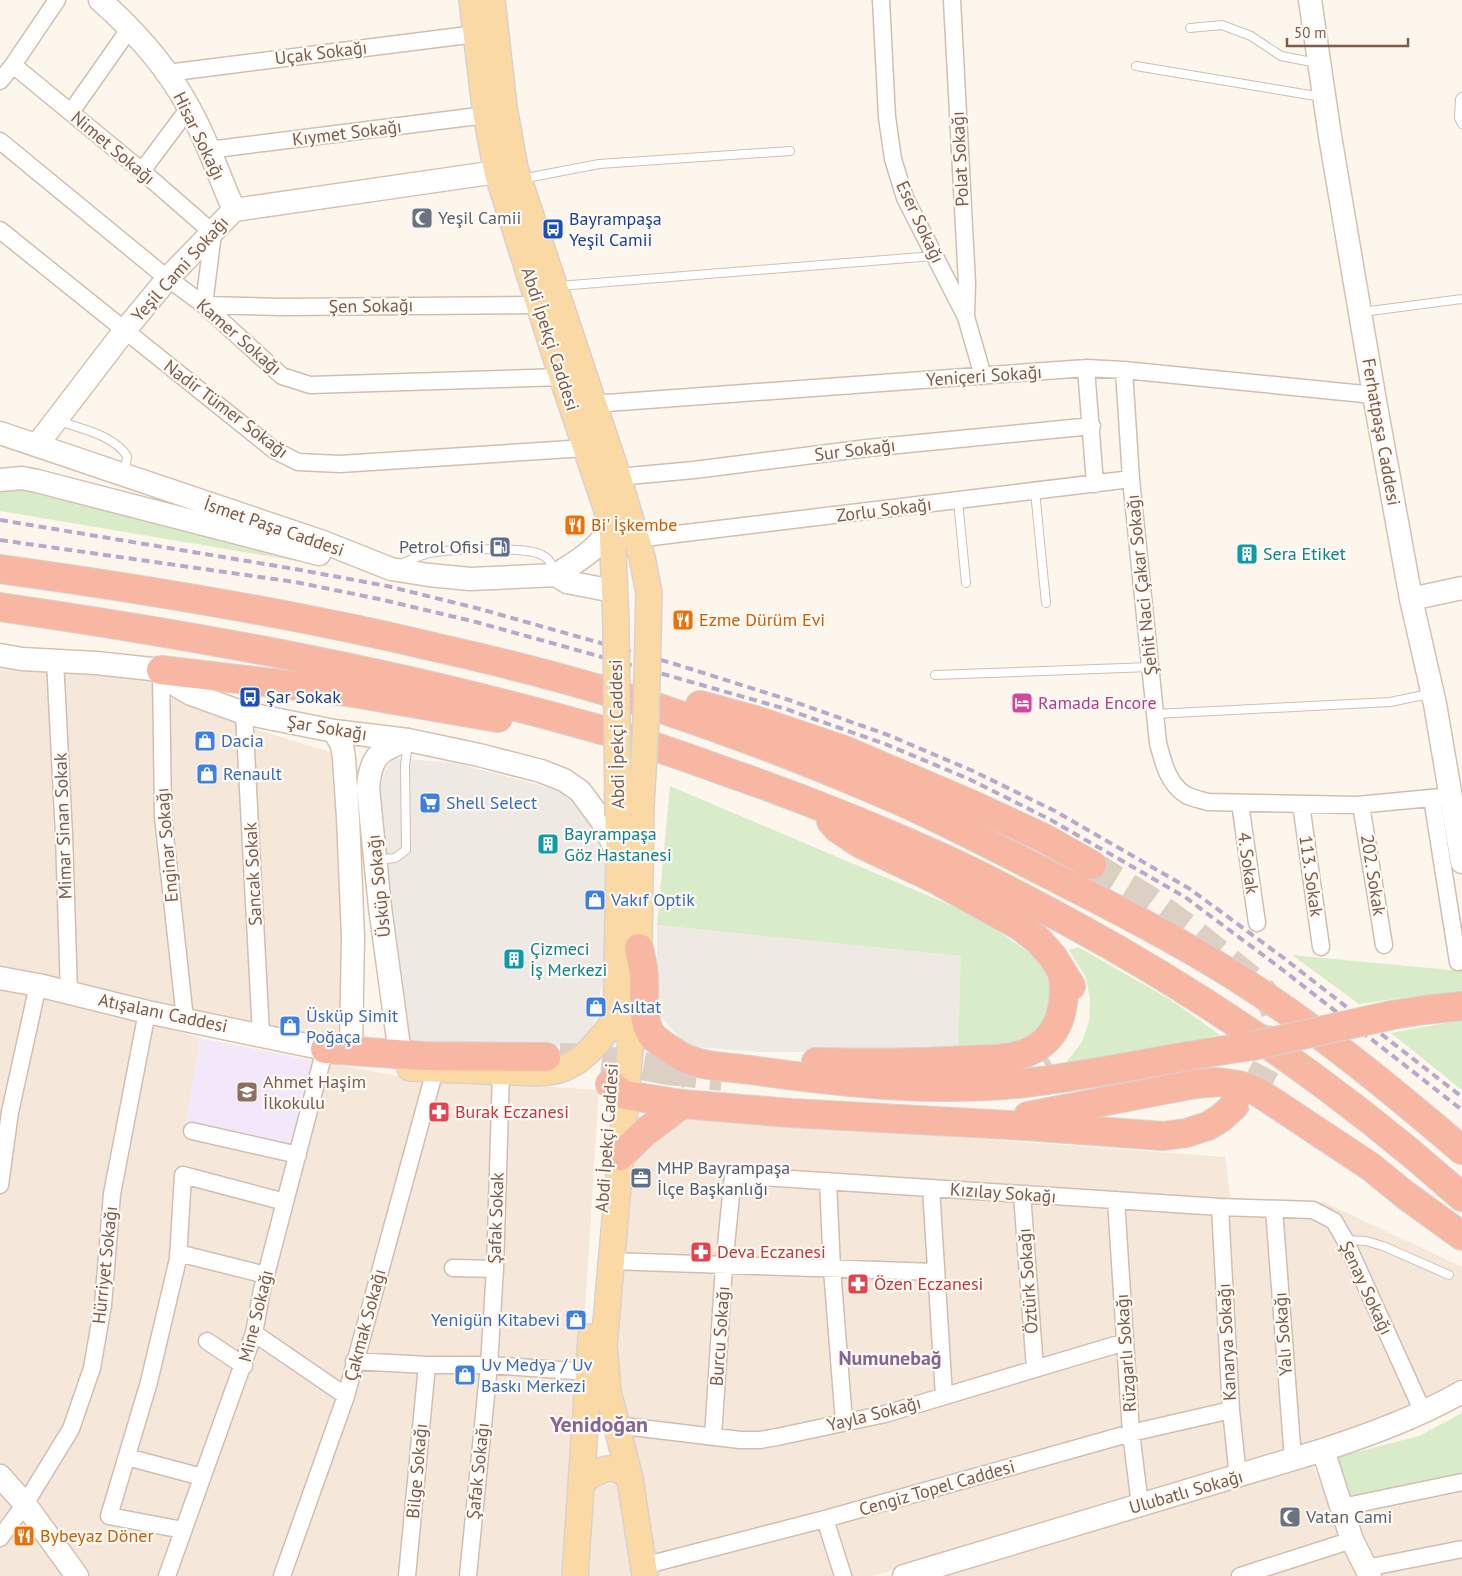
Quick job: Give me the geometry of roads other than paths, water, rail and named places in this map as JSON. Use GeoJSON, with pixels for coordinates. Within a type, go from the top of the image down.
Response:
{"type":"FeatureCollection","features":[{"type":"Feature","properties":{"kind":"highway"},"geometry":{"type":"LineString","coordinates":[[0,569],[199,599],[298,617],[419,643],[561,678],[666,710],[821,768],[899,800],[970,834],[1108,905],[1223,969],[1299,1020],[1462,1150]]}},
{"type":"Feature","properties":{"kind":"highway"},"geometry":{"type":"LineString","coordinates":[[0,607],[154,630],[295,655],[424,683],[593,727],[667,750],[814,804],[949,861],[1105,942],[1171,982],[1360,1114],[1462,1197]]}},
{"type":"Feature","properties":{"kind":"highway"},"geometry":{"type":"LineString","coordinates":[[161,670],[348,692],[547,725],[593,727]]}},
{"type":"Feature","properties":{"kind":"highway"},"geometry":{"type":"LineString","coordinates":[[561,678],[598,682],[669,697],[755,720],[834,747],[1017,825],[1092,865]]}},
{"type":"Feature","properties":{"kind":"highway"},"geometry":{"type":"LineString","coordinates":[[814,804],[838,829],[860,844],[935,879],[1020,926],[1039,941],[1053,957],[1070,983],[1073,992],[1074,1014],[1065,1042],[1050,1061]]}},
{"type":"Feature","properties":{"kind":"highway"},"geometry":{"type":"LineString","coordinates":[[639,948],[644,976],[644,1011],[651,1034],[663,1045],[684,1058],[715,1065],[834,1080],[907,1086],[955,1087],[1023,1083],[1212,1051],[1263,1047],[1286,1070],[1297,1085],[1462,1228]]}},
{"type":"Feature","properties":{"kind":"highway"},"geometry":{"type":"LineString","coordinates":[[663,1045],[698,1054],[801,1061],[914,1063],[998,1058],[1026,1053],[1039,1046],[1056,1026],[1064,1003],[1065,986],[1062,971]]}},
{"type":"Feature","properties":{"kind":"highway"},"geometry":{"type":"LineString","coordinates":[[719,1082],[833,1097],[894,1101],[975,1102],[1052,1094],[1125,1081],[1392,1015],[1462,1006]]}},
{"type":"Feature","properties":{"kind":"highway"},"geometry":{"type":"LineString","coordinates":[[338,1050],[451,1056],[546,1057]]}},
{"type":"Feature","properties":{"kind":"highway"},"geometry":{"type":"LineString","coordinates":[[939,1122],[976,1122],[1020,1117],[1195,1084],[1218,1082],[1240,1086],[1258,1092],[1315,1129],[1371,1167],[1404,1194],[1462,1236]]}},
{"type":"Feature","properties":{"kind":"highway"},"geometry":{"type":"LineString","coordinates":[[618,1089],[682,1104],[1163,1136],[1186,1133],[1208,1126],[1221,1118],[1234,1106]]}},
{"type":"Feature","properties":{"kind":"highway"},"geometry":{"type":"LineString","coordinates":[[620,1156],[645,1132],[682,1104]]}},
{"type":"Feature","properties":{"kind":"main road","name":"Abdi İpekçi Caddesi"},"geometry":{"type":"LineString","coordinates":[[472,0],[486,116],[547,268],[547,296],[562,376],[612,525],[615,595],[633,632],[647,673],[646,729],[641,806],[639,948],[618,1089],[588,1372],[575,1576]]}},
{"type":"Feature","properties":{"kind":"main road","name":"Abdi İpekçi Caddesi"},"geometry":{"type":"LineString","coordinates":[[492,0],[510,173]]}},
{"type":"Feature","properties":{"kind":"main road","name":"Abdi İpekçi Caddesi"},"geometry":{"type":"LineString","coordinates":[[547,296],[593,404],[618,477],[648,584],[649,604],[633,632],[618,816],[616,1019],[620,1156],[604,1345],[608,1391],[630,1479],[644,1571]]}},
{"type":"Feature","properties":{"kind":"main road"},"geometry":{"type":"LineString","coordinates":[[338,1050],[359,1059],[397,1067],[539,1073],[558,1071],[570,1066],[591,1049],[616,1019]]}},
{"type":"Feature","properties":{"kind":"main road"},"geometry":{"type":"LineString","coordinates":[[582,1482],[595,1472],[607,1469],[620,1470],[630,1479]]}},
{"type":"Feature","properties":{"kind":"street"},"geometry":{"type":"LineString","coordinates":[[0,81],[57,0]]}},
{"type":"Feature","properties":{"kind":"street","name":"Hisar Sokağı"},"geometry":{"type":"LineString","coordinates":[[100,0],[130,28],[167,73],[189,108],[234,210]]}},
{"type":"Feature","properties":{"kind":"street","name":"Eser Sokağı"},"geometry":{"type":"LineString","coordinates":[[881,0],[887,117],[893,159],[905,198],[966,317],[983,376]]}},
{"type":"Feature","properties":{"kind":"street","name":"Polat Sokağı"},"geometry":{"type":"LineString","coordinates":[[952,0],[966,283],[966,317]]}},
{"type":"Feature","properties":{"kind":"street","name":"Ferhatpaşa Caddesi"},"geometry":{"type":"LineString","coordinates":[[1310,0],[1374,395],[1411,599],[1433,693],[1442,797],[1462,862]]}},
{"type":"Feature","properties":{"kind":"street"},"geometry":{"type":"LineString","coordinates":[[71,112],[130,28]]}},
{"type":"Feature","properties":{"kind":"street","name":"Uçak Sokağı"},"geometry":{"type":"LineString","coordinates":[[167,73],[476,34]]}},
{"type":"Feature","properties":{"kind":"street","name":"Nimet Sokağı"},"geometry":{"type":"LineString","coordinates":[[13,65],[142,171],[213,233]]}},
{"type":"Feature","properties":{"kind":"street"},"geometry":{"type":"LineString","coordinates":[[142,171],[189,108]]}},
{"type":"Feature","properties":{"kind":"street","name":"Kıymet Sokağı"},"geometry":{"type":"LineString","coordinates":[[208,150],[486,116]]}},
{"type":"Feature","properties":{"kind":"street","name":"Kamer Sokağı"},"geometry":{"type":"LineString","coordinates":[[0,141],[168,278],[204,305],[282,376],[310,385],[562,376]]}},
{"type":"Feature","properties":{"kind":"street","name":"Yeşil Cami Sokağı"},"geometry":{"type":"LineString","coordinates":[[37,445],[125,330],[168,278],[234,210],[510,173]]}},
{"type":"Feature","properties":{"kind":"street","name":"Nadir Tümer Sokağı"},"geometry":{"type":"LineString","coordinates":[[0,230],[274,450],[298,462],[340,464],[586,448]]}},
{"type":"Feature","properties":{"kind":"street"},"geometry":{"type":"LineString","coordinates":[[204,305],[213,233]]}},
{"type":"Feature","properties":{"kind":"street","name":"Şen Sokağı"},"geometry":{"type":"LineString","coordinates":[[204,305],[281,307],[547,296]]}},
{"type":"Feature","properties":{"kind":"street"},"geometry":{"type":"LineString","coordinates":[[1086,368],[1095,484]]}},
{"type":"Feature","properties":{"kind":"street","name":"Yeniçeri Sokağı"},"geometry":{"type":"LineString","coordinates":[[593,404],[1086,368],[1124,370],[1374,395]]}},
{"type":"Feature","properties":{"kind":"street","name":"Şehit Naci Çakar Sokağı"},"geometry":{"type":"LineString","coordinates":[[1124,370],[1131,479],[1158,743],[1163,765],[1175,784],[1186,795],[1208,802],[1361,805],[1442,797]]}},
{"type":"Feature","properties":{"kind":"street","name":"Sur Sokağı"},"geometry":{"type":"LineString","coordinates":[[618,477],[694,470],[868,448],[1092,426]]}},
{"type":"Feature","properties":{"kind":"street","name":"İsmet Paşa Caddesi"},"geometry":{"type":"LineString","coordinates":[[0,433],[323,542],[391,569],[470,579],[556,575]]}},
{"type":"Feature","properties":{"kind":"street"},"geometry":{"type":"LineString","coordinates":[[0,445],[16,447],[37,445]]}},
{"type":"Feature","properties":{"kind":"street"},"geometry":{"type":"LineString","coordinates":[[0,480],[22,478],[37,481],[305,552],[391,569]]}},
{"type":"Feature","properties":{"kind":"street","name":"Zorlu Sokağı"},"geometry":{"type":"LineString","coordinates":[[636,539],[1131,479]]}},
{"type":"Feature","properties":{"kind":"street"},"geometry":{"type":"LineString","coordinates":[[612,525],[605,538],[595,549],[556,575],[567,582],[608,590],[615,595]]}},
{"type":"Feature","properties":{"kind":"street"},"geometry":{"type":"LineString","coordinates":[[1411,599],[1462,588]]}},
{"type":"Feature","properties":{"kind":"street"},"geometry":{"type":"LineString","coordinates":[[0,655],[22,659],[96,663],[161,670]]}},
{"type":"Feature","properties":{"kind":"street","name":"Mimar Sinan Sokak"},"geometry":{"type":"LineString","coordinates":[[55,660],[64,835],[69,992]]}},
{"type":"Feature","properties":{"kind":"street","name":"Şar Sokağı"},"geometry":{"type":"LineString","coordinates":[[161,670],[172,683],[191,694],[244,713],[334,731],[408,740],[497,759],[541,771],[564,780],[580,790],[591,805],[602,821],[619,858]]}},
{"type":"Feature","properties":{"kind":"street","name":"Enginar Sokağı"},"geometry":{"type":"LineString","coordinates":[[161,670],[162,817],[185,1019]]}},
{"type":"Feature","properties":{"kind":"street","name":"Sancak Sokak"},"geometry":{"type":"LineString","coordinates":[[244,713],[261,1034]]}},
{"type":"Feature","properties":{"kind":"street","name":"Üsküp Sokağı"},"geometry":{"type":"LineString","coordinates":[[334,731],[342,745],[344,758],[353,937],[338,1050]]}},
{"type":"Feature","properties":{"kind":"street","name":"Üsküp Sokağı"},"geometry":{"type":"LineString","coordinates":[[400,1054],[386,957],[368,788],[369,774],[373,762],[381,752],[390,745],[408,740]]}},
{"type":"Feature","properties":{"kind":"street"},"geometry":{"type":"LineString","coordinates":[[1442,797],[1458,962]]}},
{"type":"Feature","properties":{"kind":"street","name":"4. Sokak"},"geometry":{"type":"LineString","coordinates":[[1240,803],[1257,923]]}},
{"type":"Feature","properties":{"kind":"street","name":"113. Sokak"},"geometry":{"type":"LineString","coordinates":[[1301,804],[1321,947]]}},
{"type":"Feature","properties":{"kind":"street","name":"202. Sokak"},"geometry":{"type":"LineString","coordinates":[[1361,805],[1384,945]]}},
{"type":"Feature","properties":{"kind":"street"},"geometry":{"type":"LineString","coordinates":[[353,937],[370,954],[386,957]]}},
{"type":"Feature","properties":{"kind":"street","name":"Atışalanı Caddesi"},"geometry":{"type":"LineString","coordinates":[[0,978],[69,992],[147,1012],[338,1050]]}},
{"type":"Feature","properties":{"kind":"street"},"geometry":{"type":"LineString","coordinates":[[0,1185],[10,1112],[38,985]]}},
{"type":"Feature","properties":{"kind":"street","name":"Hürriyet Sokağı"},"geometry":{"type":"LineString","coordinates":[[0,1538],[25,1504],[71,1429],[92,1368],[103,1305],[112,1194],[147,1012]]}},
{"type":"Feature","properties":{"kind":"street","name":"Mine Sokağı"},"geometry":{"type":"LineString","coordinates":[[167,1576],[244,1366],[254,1333],[266,1275],[298,1154],[338,1050]]}},
{"type":"Feature","properties":{"kind":"street","name":"Çakmak Sokağı"},"geometry":{"type":"LineString","coordinates":[[282,1576],[346,1396],[354,1361],[435,1070]]}},
{"type":"Feature","properties":{"kind":"street","name":"Şafak Sokak"},"geometry":{"type":"LineString","coordinates":[[489,1365],[495,1269],[500,1072]]}},
{"type":"Feature","properties":{"kind":"street"},"geometry":{"type":"LineString","coordinates":[[192,1131],[298,1154]]}},
{"type":"Feature","properties":{"kind":"street","name":"Kızılay Sokağı"},"geometry":{"type":"LineString","coordinates":[[733,1175],[1274,1209]]}},
{"type":"Feature","properties":{"kind":"street","name":"Burcu Sokağı"},"geometry":{"type":"LineString","coordinates":[[713,1437],[724,1266],[733,1175]]}},
{"type":"Feature","properties":{"kind":"street"},"geometry":{"type":"LineString","coordinates":[[184,1530],[109,1516],[160,1340],[178,1253],[183,1176],[285,1202]]}},
{"type":"Feature","properties":{"kind":"street"},"geometry":{"type":"LineString","coordinates":[[828,1181],[832,1270],[844,1422]]}},
{"type":"Feature","properties":{"kind":"street"},"geometry":{"type":"LineString","coordinates":[[930,1188],[944,1396]]}},
{"type":"Feature","properties":{"kind":"street","name":"Öztürk Sokağı"},"geometry":{"type":"LineString","coordinates":[[1022,1194],[1035,1369]]}},
{"type":"Feature","properties":{"kind":"street","name":"Rüzgarlı Sokağı"},"geometry":{"type":"LineString","coordinates":[[1116,1200],[1132,1433],[1140,1505]]}},
{"type":"Feature","properties":{"kind":"street","name":"Kanarya Sokağı"},"geometry":{"type":"LineString","coordinates":[[1220,1207],[1231,1410],[1238,1477]]}},
{"type":"Feature","properties":{"kind":"street","name":"Şenay Sokağı"},"geometry":{"type":"LineString","coordinates":[[1274,1209],[1313,1210],[1334,1221],[1346,1240],[1423,1412]]}},
{"type":"Feature","properties":{"kind":"street","name":"Yalı Sokağı"},"geometry":{"type":"LineString","coordinates":[[1274,1209],[1293,1459]]}},
{"type":"Feature","properties":{"kind":"street"},"geometry":{"type":"LineString","coordinates":[[178,1253],[266,1275]]}},
{"type":"Feature","properties":{"kind":"street"},"geometry":{"type":"LineString","coordinates":[[610,1261],[832,1270],[936,1272]]}},
{"type":"Feature","properties":{"kind":"street"},"geometry":{"type":"LineString","coordinates":[[452,1268],[495,1269]]}},
{"type":"Feature","properties":{"kind":"street"},"geometry":{"type":"LineString","coordinates":[[254,1333],[346,1396]]}},
{"type":"Feature","properties":{"kind":"street"},"geometry":{"type":"LineString","coordinates":[[208,1342],[244,1366]]}},
{"type":"Feature","properties":{"kind":"street","name":"Yayla Sokağı"},"geometry":{"type":"LineString","coordinates":[[616,1425],[713,1437],[760,1440],[885,1414],[1125,1342]]}},
{"type":"Feature","properties":{"kind":"street"},"geometry":{"type":"LineString","coordinates":[[354,1361],[427,1365],[489,1365],[588,1372]]}},
{"type":"Feature","properties":{"kind":"street","name":"Bilge Sokağı"},"geometry":{"type":"LineString","coordinates":[[407,1576],[427,1365]]}},
{"type":"Feature","properties":{"kind":"street","name":"Şafak Sokağı"},"geometry":{"type":"LineString","coordinates":[[468,1576],[489,1365]]}},
{"type":"Feature","properties":{"kind":"street","name":"Ulubatlı Sokağı"},"geometry":{"type":"LineString","coordinates":[[904,1576],[1324,1450],[1382,1430],[1462,1392]]}},
{"type":"Feature","properties":{"kind":"street","name":"Cengiz Topel Caddesi"},"geometry":{"type":"LineString","coordinates":[[644,1571],[1132,1433],[1231,1410]]}},
{"type":"Feature","properties":{"kind":"street"},"geometry":{"type":"LineString","coordinates":[[1324,1450],[1352,1540],[1368,1572],[1462,1549]]}},
{"type":"Feature","properties":{"kind":"street"},"geometry":{"type":"LineString","coordinates":[[127,1457],[202,1477]]}},
{"type":"Feature","properties":{"kind":"street"},"geometry":{"type":"LineString","coordinates":[[0,1476],[25,1504],[77,1576]]}},
{"type":"Feature","properties":{"kind":"street"},"geometry":{"type":"LineString","coordinates":[[1342,1508],[1462,1482]]}},
{"type":"Feature","properties":{"kind":"street"},"geometry":{"type":"LineString","coordinates":[[824,1519],[843,1576]]}},
{"type":"Feature","properties":{"kind":"street"},"geometry":{"type":"LineString","coordinates":[[1240,1576],[1270,1572],[1352,1540]]}},
{"type":"Feature","properties":{"kind":"lane"},"geometry":{"type":"LineString","coordinates":[[1190,28],[1222,25],[1251,36],[1281,56],[1319,64]]}},
{"type":"Feature","properties":{"kind":"lane"},"geometry":{"type":"LineString","coordinates":[[1136,66],[1325,98]]}},
{"type":"Feature","properties":{"kind":"lane"},"geometry":{"type":"LineString","coordinates":[[1462,97],[1460,98],[1458,118],[1462,124]]}},
{"type":"Feature","properties":{"kind":"lane"},"geometry":{"type":"LineString","coordinates":[[510,173],[599,164],[790,151]]}},
{"type":"Feature","properties":{"kind":"lane"},"geometry":{"type":"LineString","coordinates":[[547,296],[935,256]]}},
{"type":"Feature","properties":{"kind":"lane"},"geometry":{"type":"LineString","coordinates":[[1360,312],[1462,299]]}},
{"type":"Feature","properties":{"kind":"lane"},"geometry":{"type":"LineString","coordinates":[[56,421],[95,433],[121,446],[127,456],[124,475]]}},
{"type":"Feature","properties":{"kind":"lane"},"geometry":{"type":"LineString","coordinates":[[1035,491],[1046,603]]}},
{"type":"Feature","properties":{"kind":"lane"},"geometry":{"type":"LineString","coordinates":[[958,501],[966,583]]}},
{"type":"Feature","properties":{"kind":"lane"},"geometry":{"type":"LineString","coordinates":[[935,675],[1150,667]]}},
{"type":"Feature","properties":{"kind":"lane"},"geometry":{"type":"LineString","coordinates":[[1155,714],[1390,702],[1433,693]]}},
{"type":"Feature","properties":{"kind":"lane"},"geometry":{"type":"LineString","coordinates":[[375,861],[395,858],[406,850],[405,765],[408,740]]}},
{"type":"Feature","properties":{"kind":"lane"},"geometry":{"type":"LineString","coordinates":[[1346,1240],[1366,1241],[1383,1246],[1449,1275]]}},
{"type":"Feature","properties":{"kind":"tunnel"},"geometry":{"type":"LineString","coordinates":[[1092,865],[1148,899],[1190,930],[1258,985],[1271,1001],[1276,1025],[1269,1061],[1259,1080],[1235,1105]]}},
{"type":"Feature","properties":{"kind":"tunnel"},"geometry":{"type":"LineString","coordinates":[[560,1057],[608,1060],[686,1075]]}},
{"type":"Feature","properties":{"kind":"tunnel"},"geometry":{"type":"LineString","coordinates":[[1006,1080],[1034,1071],[1050,1061]]}},
{"type":"Feature","properties":{"kind":"tunnel"},"geometry":{"type":"LineString","coordinates":[[669,1071],[722,1077]]}},
{"type":"Feature","properties":{"kind":"railway"},"geometry":{"type":"LineString","coordinates":[[0,520],[387,586],[480,609],[675,664],[789,700],[888,735],[973,771],[1055,811],[1190,889],[1285,959],[1462,1097]]}},
{"type":"Feature","properties":{"kind":"railway"},"geometry":{"type":"LineString","coordinates":[[0,540],[295,582],[379,599],[476,622],[786,709],[885,744],[969,779],[1051,820],[1185,897],[1279,967],[1462,1110]]}},
{"type":"Feature","properties":{"kind":"place","name":"Yeşil Camii"},"geometry":{"type":"Point","coordinates":[422,218]}},
{"type":"Feature","properties":{"kind":"place","name":"Bayrampaşa Yeşil Camii"},"geometry":{"type":"Point","coordinates":[553,229]}},
{"type":"Feature","properties":{"kind":"place","name":"Bi' İşkembe"},"geometry":{"type":"Point","coordinates":[575,525]}},
{"type":"Feature","properties":{"kind":"place","name":"Petrol Ofisi"},"geometry":{"type":"Point","coordinates":[500,547]}},
{"type":"Feature","properties":{"kind":"place","name":"Sera Etiket"},"geometry":{"type":"Point","coordinates":[1247,554]}},
{"type":"Feature","properties":{"kind":"place","name":"Ezme Dürüm Evi"},"geometry":{"type":"Point","coordinates":[683,620]}},
{"type":"Feature","properties":{"kind":"place","name":"Şar Sokak"},"geometry":{"type":"Point","coordinates":[250,697]}},
{"type":"Feature","properties":{"kind":"place","name":"Ramada Encore"},"geometry":{"type":"Point","coordinates":[1022,703]}},
{"type":"Feature","properties":{"kind":"place","name":"Dacia"},"geometry":{"type":"Point","coordinates":[205,741]}},
{"type":"Feature","properties":{"kind":"place","name":"Renault"},"geometry":{"type":"Point","coordinates":[207,774]}},
{"type":"Feature","properties":{"kind":"place","name":"Shell Select"},"geometry":{"type":"Point","coordinates":[430,803]}},
{"type":"Feature","properties":{"kind":"place","name":"Bayrampaşa Göz Hastanesi"},"geometry":{"type":"Point","coordinates":[548,844]}},
{"type":"Feature","properties":{"kind":"place","name":"Vakıf Optik"},"geometry":{"type":"Point","coordinates":[595,900]}},
{"type":"Feature","properties":{"kind":"place","name":"Çizmeci İş Merkezi"},"geometry":{"type":"Point","coordinates":[514,959]}},
{"type":"Feature","properties":{"kind":"place","name":"Asıltat"},"geometry":{"type":"Point","coordinates":[596,1007]}},
{"type":"Feature","properties":{"kind":"place","name":"Üsküp Simit Poğaça"},"geometry":{"type":"Point","coordinates":[290,1026]}},
{"type":"Feature","properties":{"kind":"place","name":"Ahmet Haşim İlkokulu"},"geometry":{"type":"Point","coordinates":[247,1092]}},
{"type":"Feature","properties":{"kind":"place","name":"Burak Eczanesi"},"geometry":{"type":"Point","coordinates":[439,1112]}},
{"type":"Feature","properties":{"kind":"place","name":"MHP Bayrampaşa İlçe Başkanlığı"},"geometry":{"type":"Point","coordinates":[641,1178]}},
{"type":"Feature","properties":{"kind":"place","name":"Deva Eczanesi"},"geometry":{"type":"Point","coordinates":[701,1252]}},
{"type":"Feature","properties":{"kind":"place","name":"Özen Eczanesi"},"geometry":{"type":"Point","coordinates":[858,1284]}},
{"type":"Feature","properties":{"kind":"place","name":"Yenigün Kitabevi"},"geometry":{"type":"Point","coordinates":[576,1320]}},
{"type":"Feature","properties":{"kind":"place","name":"Uv Medya / Uv Baskı Merkezi"},"geometry":{"type":"Point","coordinates":[465,1375]}},
{"type":"Feature","properties":{"kind":"place","name":"Vatan Cami"},"geometry":{"type":"Point","coordinates":[1290,1517]}},
{"type":"Feature","properties":{"kind":"place","name":"Bybeyaz Döner"},"geometry":{"type":"Point","coordinates":[24,1536]}},
{"type":"Feature","properties":{"kind":"district","name":"Numunebağ"},"geometry":{"type":"Point","coordinates":[890,1358]}},
{"type":"Feature","properties":{"kind":"district","name":"Yenidoğan"},"geometry":{"type":"Point","coordinates":[599,1424]}}]}
